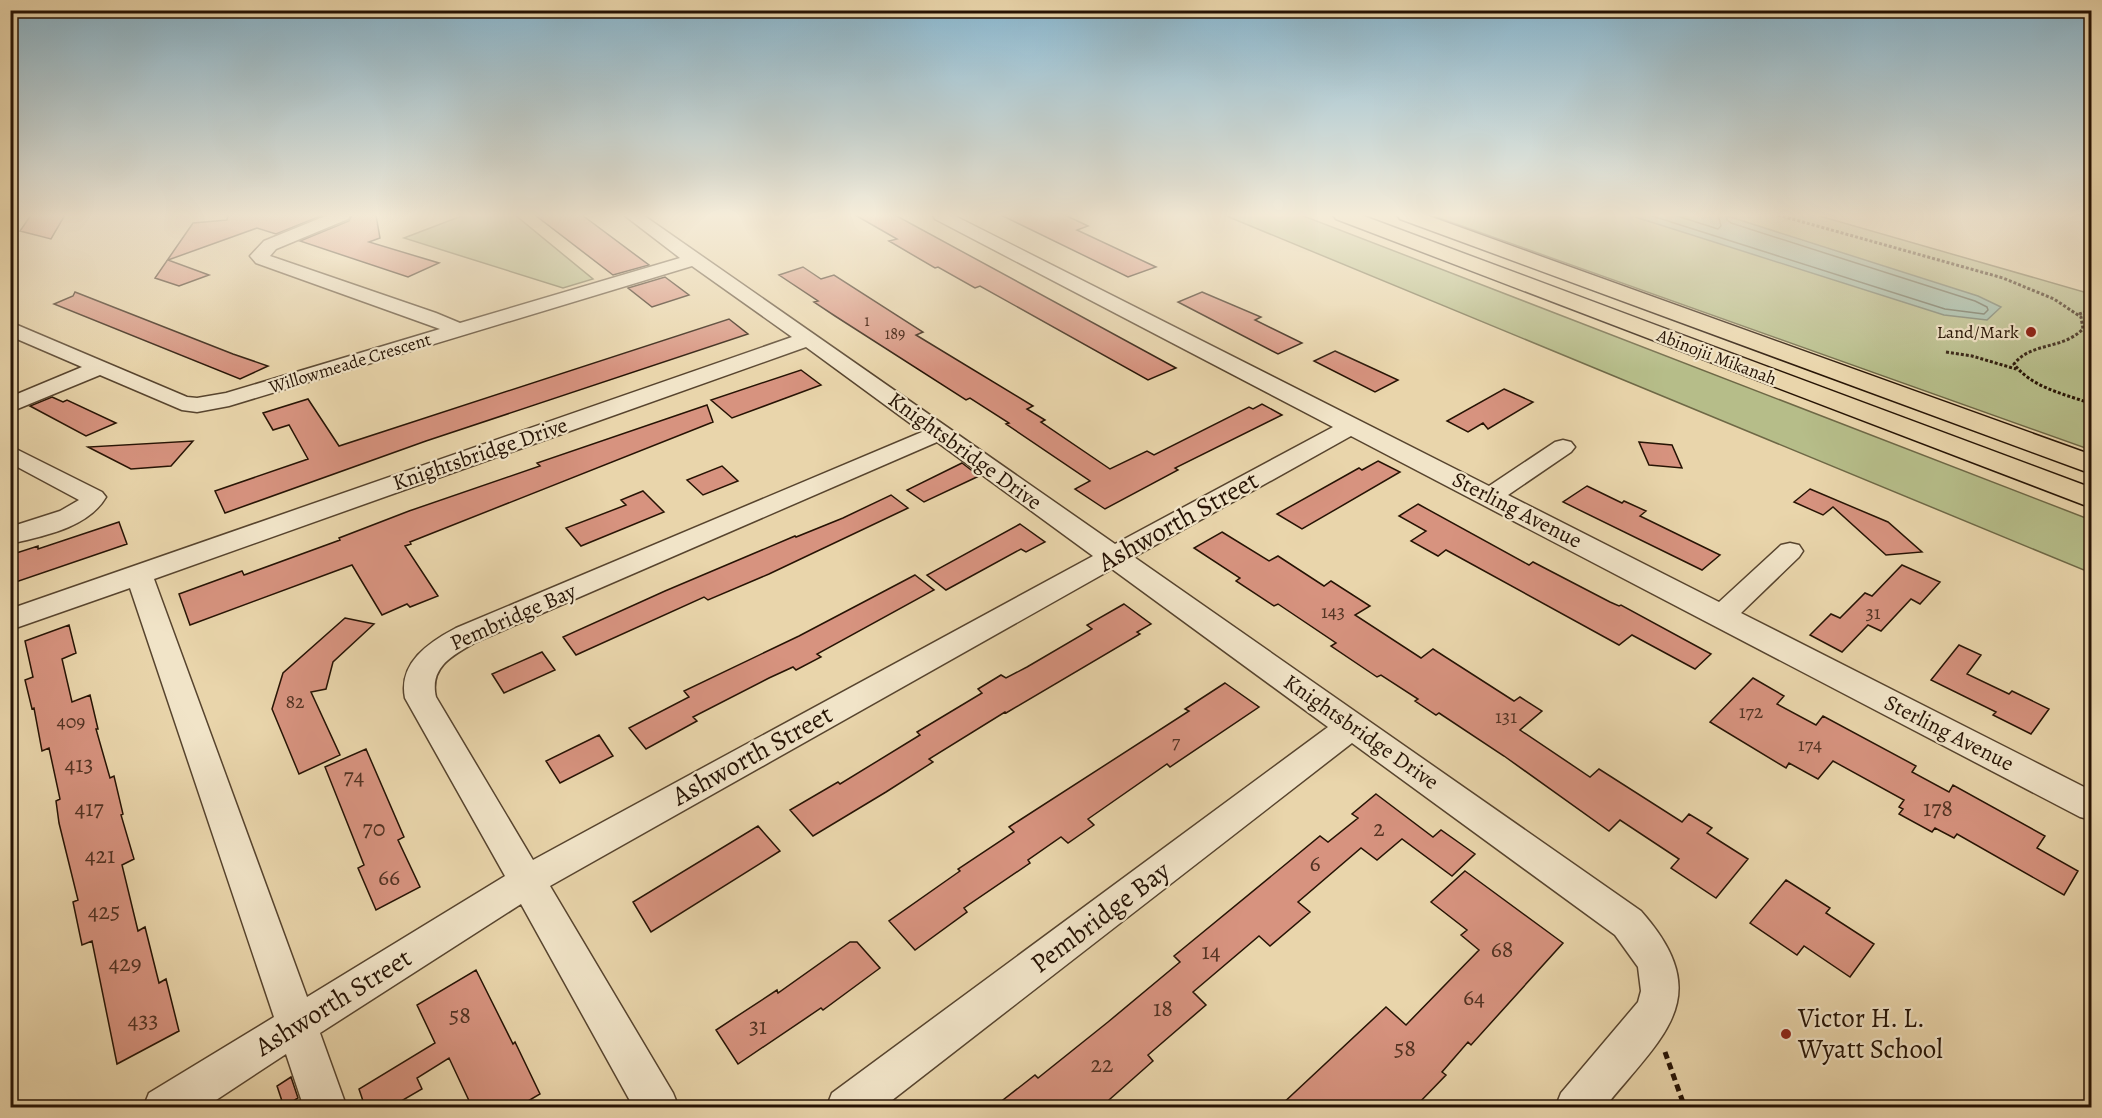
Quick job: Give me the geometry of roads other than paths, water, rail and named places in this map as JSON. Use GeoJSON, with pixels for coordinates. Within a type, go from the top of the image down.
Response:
{"type":"FeatureCollection","features":[{"type":"Feature","properties":{"kind":"main road","name":"Abinojii Mikanah"},"geometry":{"type":"LineString","coordinates":[[1480,267],[2091,499]]}},
{"type":"Feature","properties":{"kind":"main road","name":"Abinojii Mikanah"},"geometry":{"type":"LineString","coordinates":[[1550,267],[2091,465]]}},
{"type":"Feature","properties":{"kind":"street"},"geometry":{"type":"LineString","coordinates":[[283,267],[429,317],[458,330]]}},
{"type":"Feature","properties":{"kind":"street","name":"Willowmeade Crescent"},"geometry":{"type":"LineString","coordinates":[[10,327],[182,403],[197,405],[229,399],[668,267]]}},
{"type":"Feature","properties":{"kind":"street"},"geometry":{"type":"LineString","coordinates":[[707,267],[808,339]]}},
{"type":"Feature","properties":{"kind":"street","name":"Sterling Avenue"},"geometry":{"type":"LineString","coordinates":[[1043,267],[2091,807]]}},
{"type":"Feature","properties":{"kind":"street","name":"Knightsbridge Drive"},"geometry":{"type":"LineString","coordinates":[[10,620],[808,339],[1628,923],[1653,956],[1661,981],[1661,1001],[1652,1017],[1576,1107]]}},
{"type":"Feature","properties":{"kind":"street"},"geometry":{"type":"LineString","coordinates":[[10,405],[102,367]]}},
{"type":"Feature","properties":{"kind":"street","name":"Ashworth Street"},"geometry":{"type":"LineString","coordinates":[[164,1107],[527,881],[861,694],[1353,426]]}},
{"type":"Feature","properties":{"kind":"street","name":"Pembridge Bay"},"geometry":{"type":"LineString","coordinates":[[658,1107],[421,698],[417,690],[421,673],[435,655],[466,635],[939,433]]}},
{"type":"Feature","properties":{"kind":"street"},"geometry":{"type":"LineString","coordinates":[[1490,496],[1563,447]]}},
{"type":"Feature","properties":{"kind":"street"},"geometry":{"type":"LineString","coordinates":[[10,453],[93,497],[90,504],[77,513],[10,536]]}},
{"type":"Feature","properties":{"kind":"street"},"geometry":{"type":"LineString","coordinates":[[1721,616],[1790,551]]}},
{"type":"Feature","properties":{"kind":"street"},"geometry":{"type":"LineString","coordinates":[[139,575],[326,1107]]}},
{"type":"Feature","properties":{"kind":"street","name":"Pembridge Bay"},"geometry":{"type":"LineString","coordinates":[[847,1107],[1352,726]]}},
{"type":"Feature","properties":{"kind":"water"},"geometry":{"type":"Polygon","coordinates":[[[1793,267],[1888,267],[1978,296],[2001,307],[1987,320],[1944,315],[1793,267]]]}},
{"type":"Feature","properties":{"kind":"place","name":"Land/Mark"},"geometry":{"type":"Point","coordinates":[2031,332]}},
{"type":"Feature","properties":{"kind":"place","name":"Victor H. L. Wyatt School"},"geometry":{"type":"Point","coordinates":[1786,1034]}}]}
